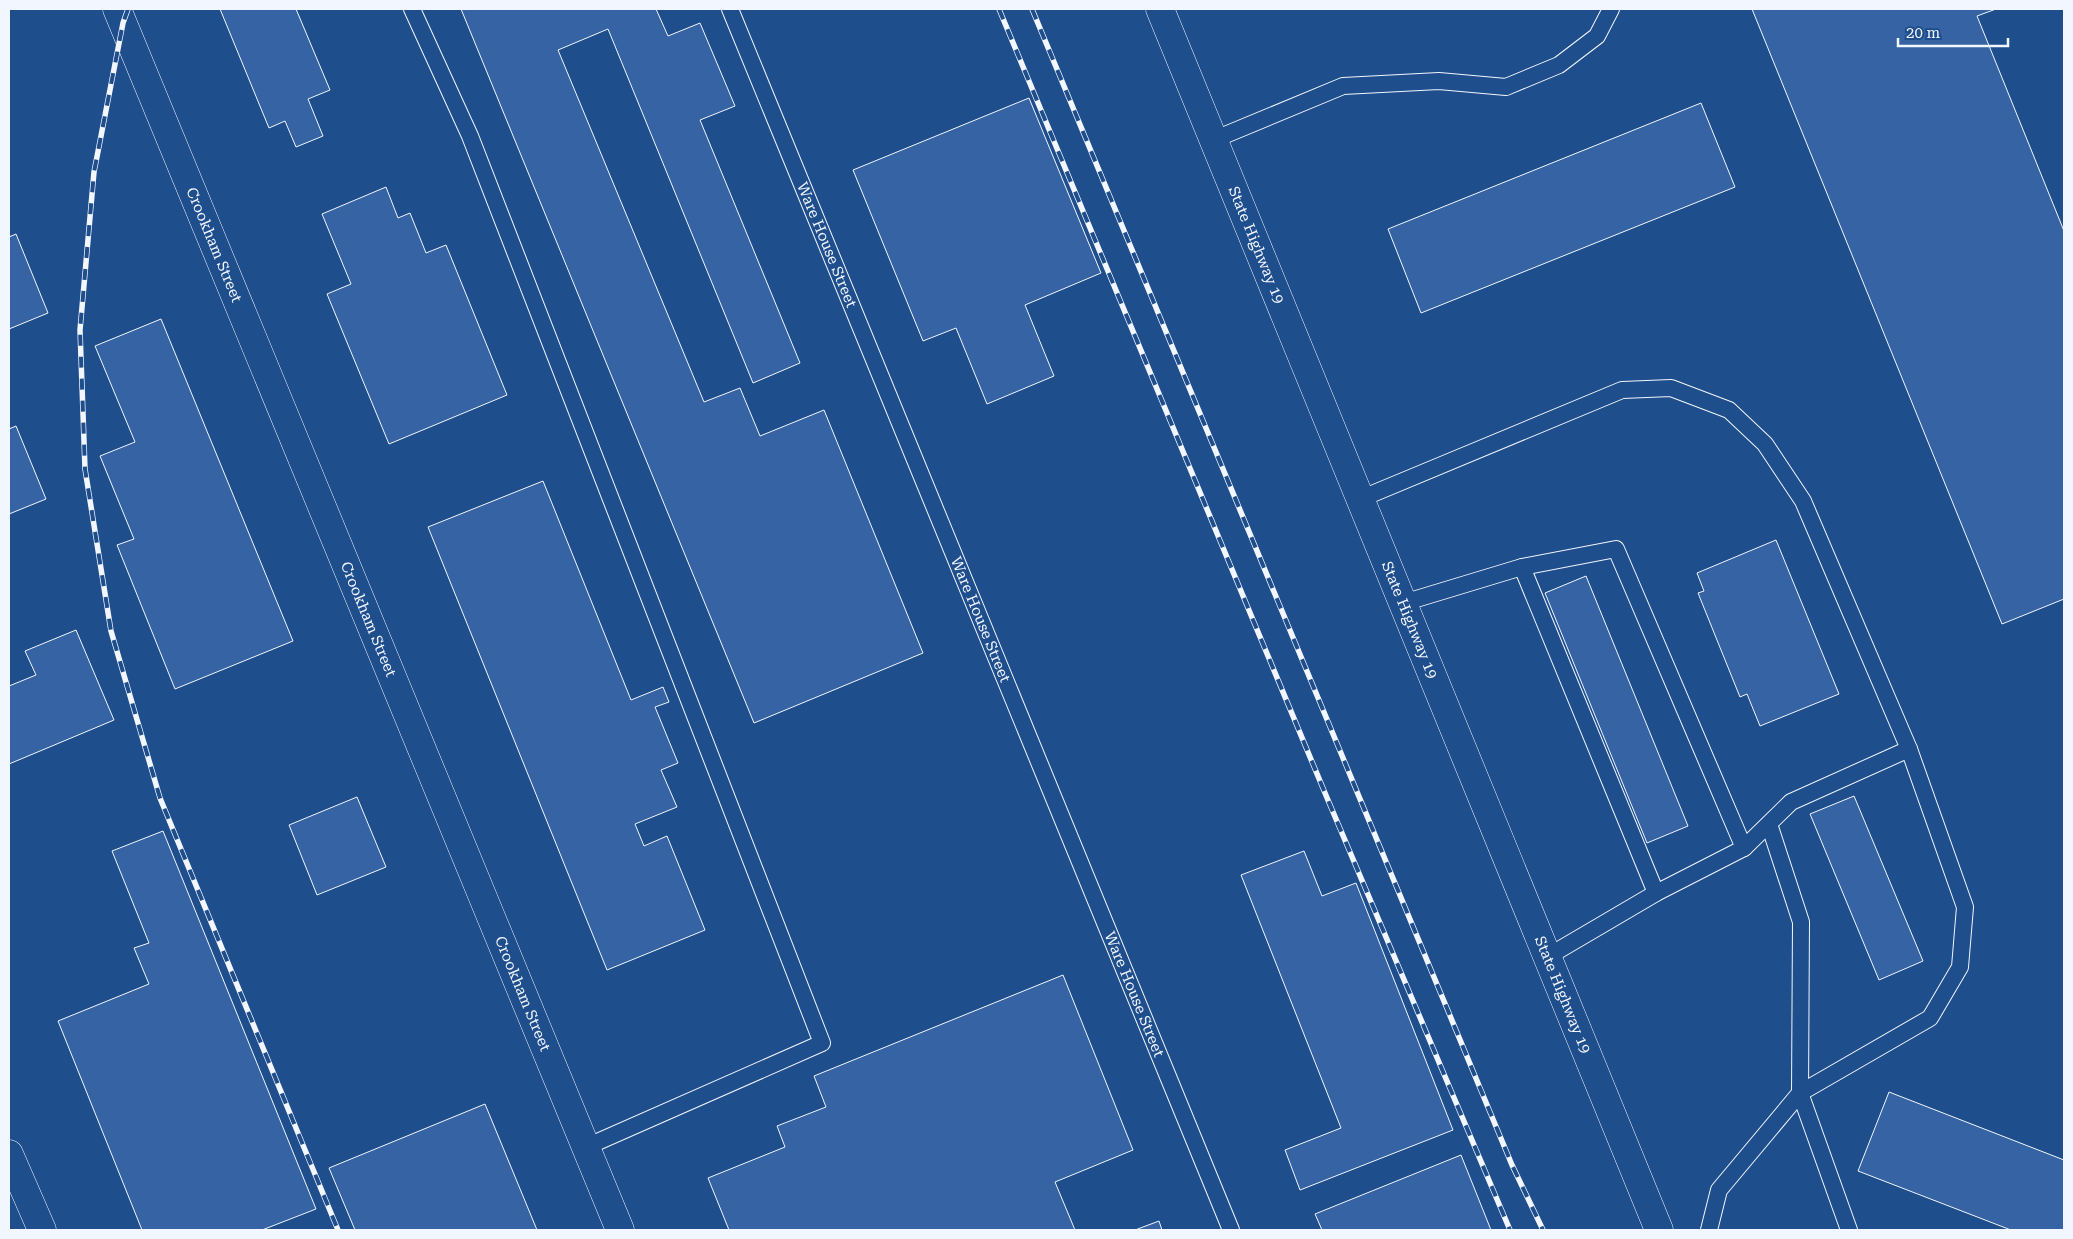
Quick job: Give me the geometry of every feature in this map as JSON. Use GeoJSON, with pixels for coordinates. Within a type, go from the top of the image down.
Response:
{"type":"FeatureCollection","features":[{"type":"Feature","properties":{"kind":"street","name":"Crookham Street"},"geometry":{"type":"LineString","coordinates":[[117,9],[620,1230]]}},
{"type":"Feature","properties":{"kind":"street","name":"State Highway 19"},"geometry":{"type":"LineString","coordinates":[[1160,9],[1660,1230]]}},
{"type":"Feature","properties":{"kind":"street"},"geometry":{"type":"LineString","coordinates":[[9,1154],[42,1230]]}},
{"type":"Feature","properties":{"kind":"lane"},"geometry":{"type":"LineString","coordinates":[[412,9],[470,136],[822,1043],[586,1147]]}},
{"type":"Feature","properties":{"kind":"lane","name":"Ware House Street"},"geometry":{"type":"LineString","coordinates":[[730,9],[1231,1230]]}},
{"type":"Feature","properties":{"kind":"lane"},"geometry":{"type":"LineString","coordinates":[[1213,140],[1343,86],[1438,81],[1506,87],[1559,65],[1597,36],[1611,9]]}},
{"type":"Feature","properties":{"kind":"lane"},"geometry":{"type":"LineString","coordinates":[[1360,499],[1622,390],[1672,388],[1729,410],[1765,444],[1803,501],[1909,749],[1965,907],[1960,967],[1930,1018],[1800,1092],[1719,1190],[1709,1230]]}},
{"type":"Feature","properties":{"kind":"lane"},"geometry":{"type":"LineString","coordinates":[[1403,603],[1522,567],[1616,549],[1744,848]]}},
{"type":"Feature","properties":{"kind":"lane"},"geometry":{"type":"LineString","coordinates":[[1522,567],[1656,893]]}},
{"type":"Feature","properties":{"kind":"lane"},"geometry":{"type":"LineString","coordinates":[[1547,957],[1656,893],[1744,848],[1791,802],[1909,749]]}},
{"type":"Feature","properties":{"kind":"lane"},"geometry":{"type":"LineString","coordinates":[[1769,824],[1801,922],[1800,1092],[1849,1230]]}},
{"type":"Feature","properties":{"kind":"building"},"geometry":{"type":"Polygon","coordinates":[[[220,9],[296,9],[330,90],[308,99],[323,136],[296,147],[285,121],[269,128],[220,9]]]}},
{"type":"Feature","properties":{"kind":"building"},"geometry":{"type":"Polygon","coordinates":[[[461,9],[656,9],[668,36],[700,23],[735,106],[700,120],[800,363],[753,383],[608,29],[558,50],[704,402],[740,388],[760,436],[824,410],[923,653],[754,723],[461,9]]]}},
{"type":"Feature","properties":{"kind":"building"},"geometry":{"type":"Polygon","coordinates":[[[1752,9],[1996,9],[1977,16],[2064,231],[2064,599],[2002,624],[1752,9]]]}},
{"type":"Feature","properties":{"kind":"building"},"geometry":{"type":"Polygon","coordinates":[[[1029,98],[1101,273],[1025,305],[1054,376],[987,404],[956,328],[923,341],[853,170],[1029,98]]]}},
{"type":"Feature","properties":{"kind":"building"},"geometry":{"type":"Polygon","coordinates":[[[1701,103],[1735,187],[1421,313],[1388,229],[1701,103]]]}},
{"type":"Feature","properties":{"kind":"building"},"geometry":{"type":"Polygon","coordinates":[[[386,187],[398,218],[410,213],[426,253],[446,245],[507,395],[389,444],[327,294],[351,284],[322,214],[386,187]]]}},
{"type":"Feature","properties":{"kind":"building"},"geometry":{"type":"Polygon","coordinates":[[[16,234],[48,313],[9,329],[9,237],[16,234]]]}},
{"type":"Feature","properties":{"kind":"building"},"geometry":{"type":"Polygon","coordinates":[[[161,319],[293,641],[175,689],[117,545],[134,539],[100,456],[135,442],[95,346],[161,319]]]}},
{"type":"Feature","properties":{"kind":"building"},"geometry":{"type":"Polygon","coordinates":[[[16,426],[46,499],[9,514],[9,429],[16,426]]]}},
{"type":"Feature","properties":{"kind":"building"},"geometry":{"type":"Polygon","coordinates":[[[543,481],[631,700],[663,687],[669,702],[655,707],[678,763],[661,770],[677,807],[635,824],[644,846],[667,836],[705,930],[607,970],[428,527],[543,481]]]}},
{"type":"Feature","properties":{"kind":"building"},"geometry":{"type":"Polygon","coordinates":[[[1776,540],[1839,694],[1760,726],[1747,694],[1740,697],[1698,593],[1704,591],[1697,573],[1776,540]]]}},
{"type":"Feature","properties":{"kind":"building"},"geometry":{"type":"Polygon","coordinates":[[[1586,576],[1688,826],[1647,843],[1545,593],[1586,576]]]}},
{"type":"Feature","properties":{"kind":"building"},"geometry":{"type":"Polygon","coordinates":[[[76,630],[114,720],[9,764],[9,686],[36,675],[25,651],[76,630]]]}},
{"type":"Feature","properties":{"kind":"building"},"geometry":{"type":"Polygon","coordinates":[[[1854,796],[1923,961],[1879,980],[1810,814],[1854,796]]]}},
{"type":"Feature","properties":{"kind":"building"},"geometry":{"type":"Polygon","coordinates":[[[357,797],[386,867],[317,895],[289,825],[357,797]]]}},
{"type":"Feature","properties":{"kind":"building"},"geometry":{"type":"Polygon","coordinates":[[[163,831],[316,1209],[262,1230],[142,1230],[58,1021],[149,984],[134,948],[149,943],[112,851],[163,831]]]}},
{"type":"Feature","properties":{"kind":"building"},"geometry":{"type":"Polygon","coordinates":[[[1304,851],[1322,896],[1356,883],[1453,1130],[1300,1190],[1285,1150],[1341,1128],[1241,875],[1304,851]]]}},
{"type":"Feature","properties":{"kind":"building"},"geometry":{"type":"Polygon","coordinates":[[[1063,975],[1133,1150],[1055,1182],[1075,1230],[729,1230],[708,1178],[785,1147],[777,1126],[826,1107],[814,1076],[1063,975]]]}},
{"type":"Feature","properties":{"kind":"building"},"geometry":{"type":"Polygon","coordinates":[[[1889,1092],[2064,1160],[2064,1230],[2011,1230],[1858,1171],[1889,1092]]]}},
{"type":"Feature","properties":{"kind":"building"},"geometry":{"type":"Polygon","coordinates":[[[485,1104],[537,1230],[355,1230],[329,1168],[485,1104]]]}},
{"type":"Feature","properties":{"kind":"building"},"geometry":{"type":"Polygon","coordinates":[[[1461,1155],[1491,1230],[1322,1230],[1315,1214],[1461,1155]]]}},
{"type":"Feature","properties":{"kind":"building"},"geometry":{"type":"Polygon","coordinates":[[[1159,1221],[1162,1230],[1135,1230],[1159,1221]]]}},
{"type":"Feature","properties":{"kind":"railway"},"geometry":{"type":"LineString","coordinates":[[128,9],[123,23],[94,172],[80,330],[85,469],[111,631],[160,798],[338,1230]]}},
{"type":"Feature","properties":{"kind":"railway"},"geometry":{"type":"LineString","coordinates":[[999,9],[1325,793],[1510,1230]]}},
{"type":"Feature","properties":{"kind":"railway"},"geometry":{"type":"LineString","coordinates":[[1032,9],[1512,1165],[1543,1230]]}}]}
